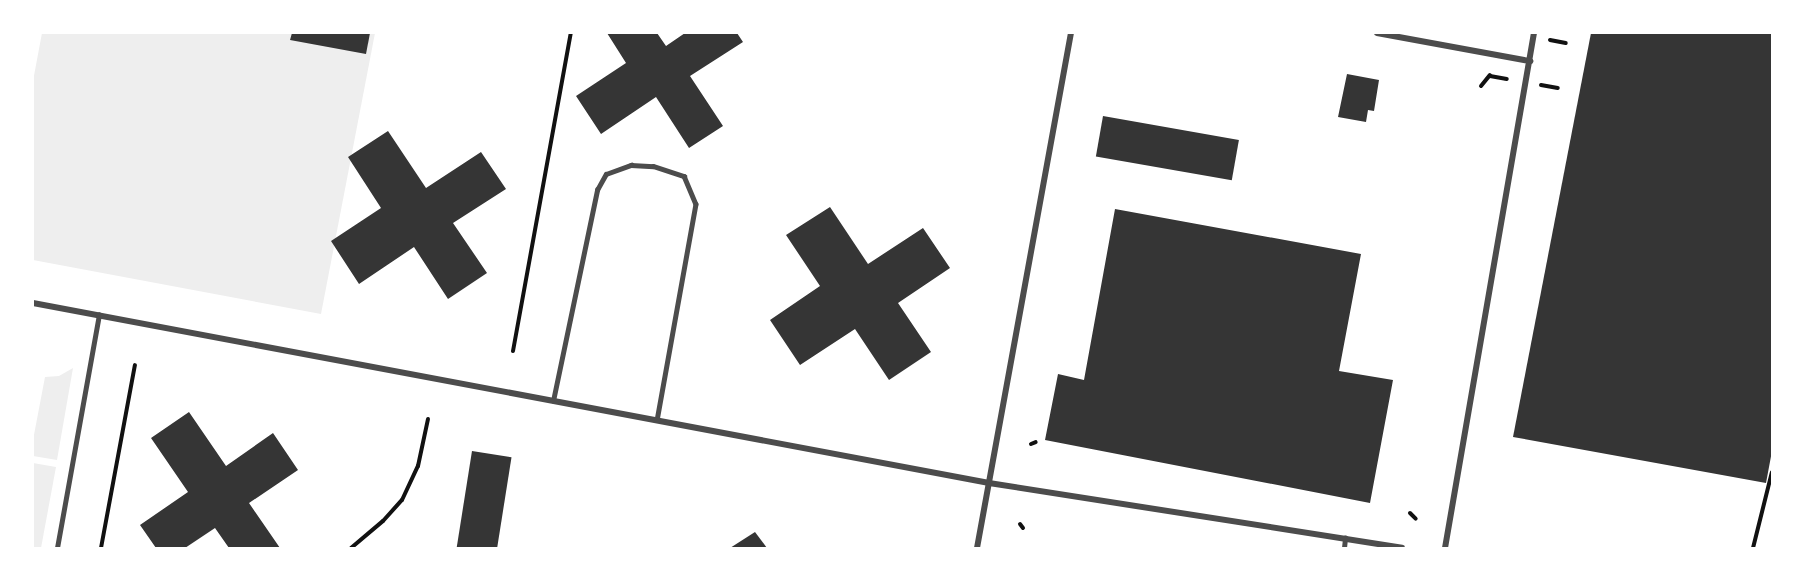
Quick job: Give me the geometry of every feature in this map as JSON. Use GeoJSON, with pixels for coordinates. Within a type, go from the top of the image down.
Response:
{"type":"FeatureCollection","features":[{"type":"Feature","properties":{"kind":"street"},"geometry":{"type":"LineString","coordinates":[[977,548],[1071,33]]}},
{"type":"Feature","properties":{"kind":"street"},"geometry":{"type":"LineString","coordinates":[[1377,33],[1530,61]]}},
{"type":"Feature","properties":{"kind":"street"},"geometry":{"type":"LineString","coordinates":[[1445,548],[1534,33]]}},
{"type":"Feature","properties":{"kind":"street"},"geometry":{"type":"LineString","coordinates":[[33,303],[988,483],[1402,548]]}},
{"type":"Feature","properties":{"kind":"lane"},"geometry":{"type":"LineString","coordinates":[[553,401],[597,190],[606,174],[631,165],[653,166],[684,176],[696,204],[657,420]]}},
{"type":"Feature","properties":{"kind":"lane"},"geometry":{"type":"LineString","coordinates":[[57,548],[99,315]]}},
{"type":"Feature","properties":{"kind":"lane"},"geometry":{"type":"LineString","coordinates":[[1344,548],[1345,538]]}},
{"type":"Feature","properties":{"kind":"path"},"geometry":{"type":"LineString","coordinates":[[513,351],[572,33]]}},
{"type":"Feature","properties":{"kind":"path"},"geometry":{"type":"LineString","coordinates":[[1553,40],[1566,43]]}},
{"type":"Feature","properties":{"kind":"path"},"geometry":{"type":"LineString","coordinates":[[1481,86],[1490,76]]}},
{"type":"Feature","properties":{"kind":"path"},"geometry":{"type":"LineString","coordinates":[[1545,86],[1558,88]]}},
{"type":"Feature","properties":{"kind":"path"},"geometry":{"type":"LineString","coordinates":[[101,548],[135,365]]}},
{"type":"Feature","properties":{"kind":"path"},"geometry":{"type":"LineString","coordinates":[[351,548],[383,521],[402,500],[418,466],[428,419]]}},
{"type":"Feature","properties":{"kind":"path"},"geometry":{"type":"LineString","coordinates":[[1753,548],[1772,472]]}},
{"type":"Feature","properties":{"kind":"path"},"geometry":{"type":"LineString","coordinates":[[1410,513],[1416,519]]}},
{"type":"Feature","properties":{"kind":"shaded area"},"geometry":{"type":"Polygon","coordinates":[[[42,33],[375,33],[321,314],[33,260],[33,81],[42,33]]]}},
{"type":"Feature","properties":{"kind":"shaded area"},"geometry":{"type":"Polygon","coordinates":[[[73,368],[57,460],[33,456],[33,440],[45,377],[59,376],[73,368]]]}},
{"type":"Feature","properties":{"kind":"shaded area"},"geometry":{"type":"Polygon","coordinates":[[[33,463],[56,467],[41,548],[33,548],[33,463]]]}},
{"type":"Feature","properties":{"kind":"building"},"geometry":{"type":"Polygon","coordinates":[[[292,33],[370,33],[366,54],[290,40],[292,33]]]}},
{"type":"Feature","properties":{"kind":"building"},"geometry":{"type":"Polygon","coordinates":[[[607,33],[657,33],[666,46],[685,33],[737,33],[743,42],[690,76],[723,126],[689,148],[656,97],[601,134],[576,96],[626,63],[607,33]]]}},
{"type":"Feature","properties":{"kind":"building"},"geometry":{"type":"Polygon","coordinates":[[[1591,33],[1772,33],[1772,451],[1766,483],[1513,437],[1591,33]]]}},
{"type":"Feature","properties":{"kind":"building"},"geometry":{"type":"Polygon","coordinates":[[[1347,74],[1379,80],[1374,111],[1368,110],[1366,122],[1338,117],[1347,74]]]}},
{"type":"Feature","properties":{"kind":"building"},"geometry":{"type":"Polygon","coordinates":[[[1103,116],[1239,140],[1232,180],[1096,156],[1103,116]]]}},
{"type":"Feature","properties":{"kind":"building"},"geometry":{"type":"Polygon","coordinates":[[[388,131],[426,188],[481,152],[506,189],[453,223],[487,273],[448,299],[414,247],[359,284],[331,241],[381,208],[348,157],[388,131]]]}},
{"type":"Feature","properties":{"kind":"building"},"geometry":{"type":"Polygon","coordinates":[[[830,207],[868,264],[923,228],[950,268],[898,303],[931,352],[889,380],[855,329],[800,365],[770,320],[820,286],[786,235],[830,207]]]}},
{"type":"Feature","properties":{"kind":"building"},"geometry":{"type":"Polygon","coordinates":[[[1115,209],[1361,254],[1339,371],[1393,380],[1370,503],[1045,440],[1058,374],[1084,380],[1115,209]]]}},
{"type":"Feature","properties":{"kind":"building"},"geometry":{"type":"Polygon","coordinates":[[[189,412],[226,466],[273,433],[298,470],[249,503],[280,548],[229,548],[215,528],[185,548],[156,548],[140,525],[188,492],[151,438],[189,412]]]}},
{"type":"Feature","properties":{"kind":"building"},"geometry":{"type":"Polygon","coordinates":[[[472,451],[512,457],[497,548],[457,548],[472,451]]]}},
{"type":"Feature","properties":{"kind":"building"},"geometry":{"type":"Polygon","coordinates":[[[755,532],[767,548],[730,548],[755,532]]]}}]}
